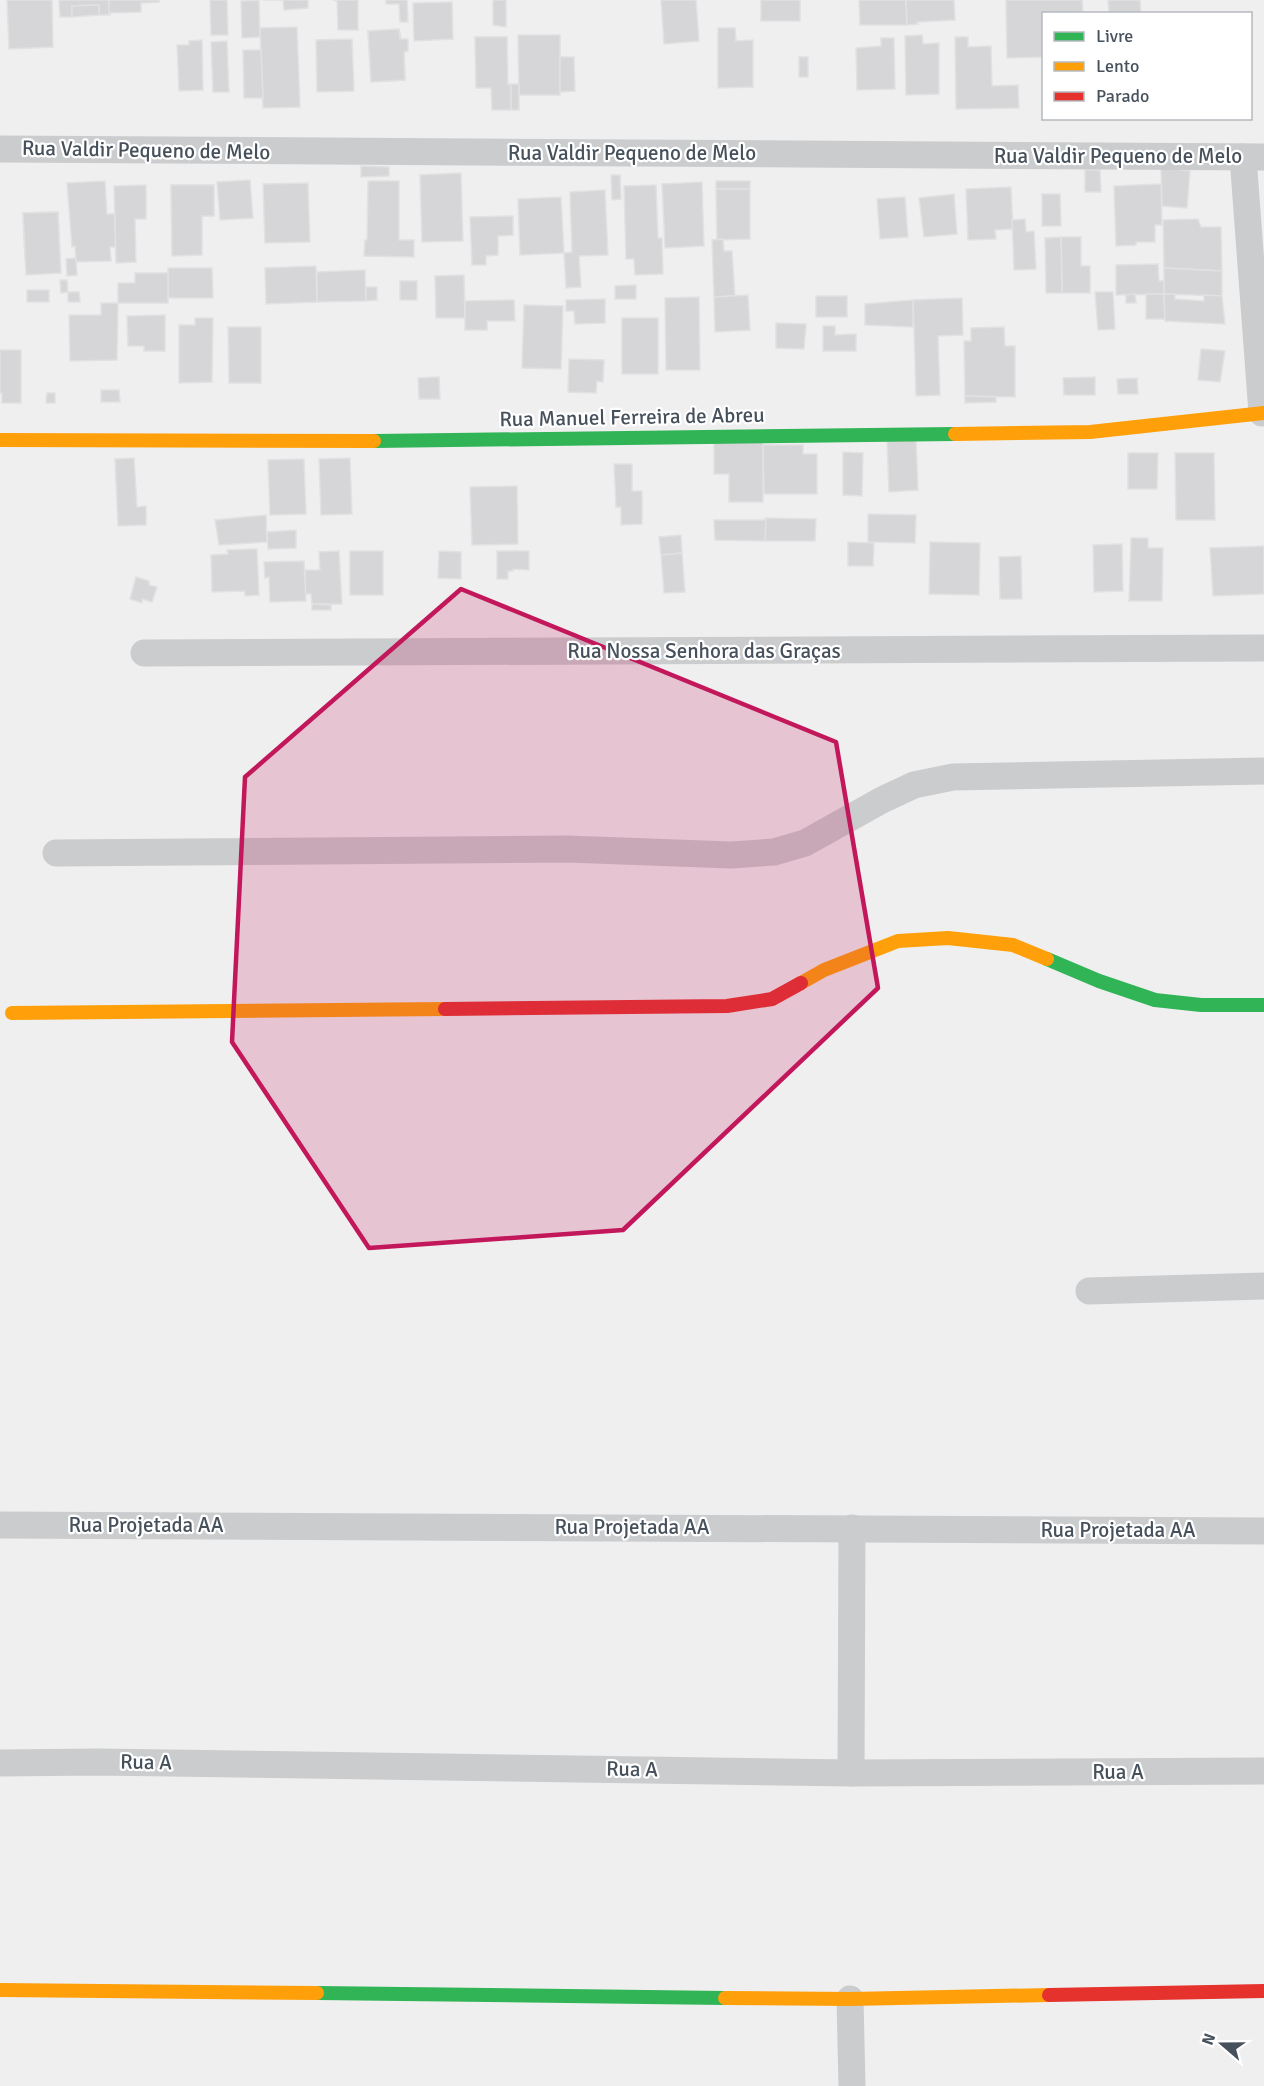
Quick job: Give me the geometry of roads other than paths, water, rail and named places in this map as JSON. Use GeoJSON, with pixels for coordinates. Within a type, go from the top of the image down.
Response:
{"type":"FeatureCollection","features":[{"type":"Feature","properties":{"kind":"street","name":"Rua Valdir Pequeno de Melo"},"geometry":{"type":"LineString","coordinates":[[0,148],[1253,157]]}},
{"type":"Feature","properties":{"kind":"street"},"geometry":{"type":"LineString","coordinates":[[1253,157],[1263,413]]}},
{"type":"Feature","properties":{"kind":"street","name":"Rua Manuel Ferreira de Abreu"},"geometry":{"type":"LineString","coordinates":[[0,440],[405,441],[1090,432],[1263,413]]}},
{"type":"Feature","properties":{"kind":"street","name":"Rua Nossa Senhora das Graças"},"geometry":{"type":"LineString","coordinates":[[144,653],[1264,648]]}},
{"type":"Feature","properties":{"kind":"street"},"geometry":{"type":"LineString","coordinates":[[56,853],[567,849],[731,855],[774,852],[806,843],[882,800],[914,785],[953,777],[1264,771]]}},
{"type":"Feature","properties":{"kind":"street"},"geometry":{"type":"LineString","coordinates":[[12,1013],[727,1006],[772,999],[824,970],[898,941],[948,938],[1012,945],[1099,981],[1155,1000],[1201,1005],[1264,1005]]}},
{"type":"Feature","properties":{"kind":"street"},"geometry":{"type":"LineString","coordinates":[[1089,1291],[1264,1286]]}},
{"type":"Feature","properties":{"kind":"street","name":"Rua Projetada AA"},"geometry":{"type":"LineString","coordinates":[[0,1525],[1264,1532]]}},
{"type":"Feature","properties":{"kind":"street"},"geometry":{"type":"LineString","coordinates":[[851,1773],[852,1528]]}},
{"type":"Feature","properties":{"kind":"street","name":"Rua A"},"geometry":{"type":"LineString","coordinates":[[0,1763],[99,1762],[851,1773],[1264,1771]]}},
{"type":"Feature","properties":{"kind":"street"},"geometry":{"type":"LineString","coordinates":[[0,1990],[850,1998],[1264,1991]]}},
{"type":"Feature","properties":{"kind":"street"},"geometry":{"type":"LineString","coordinates":[[850,1998],[852,2086]]}}]}
